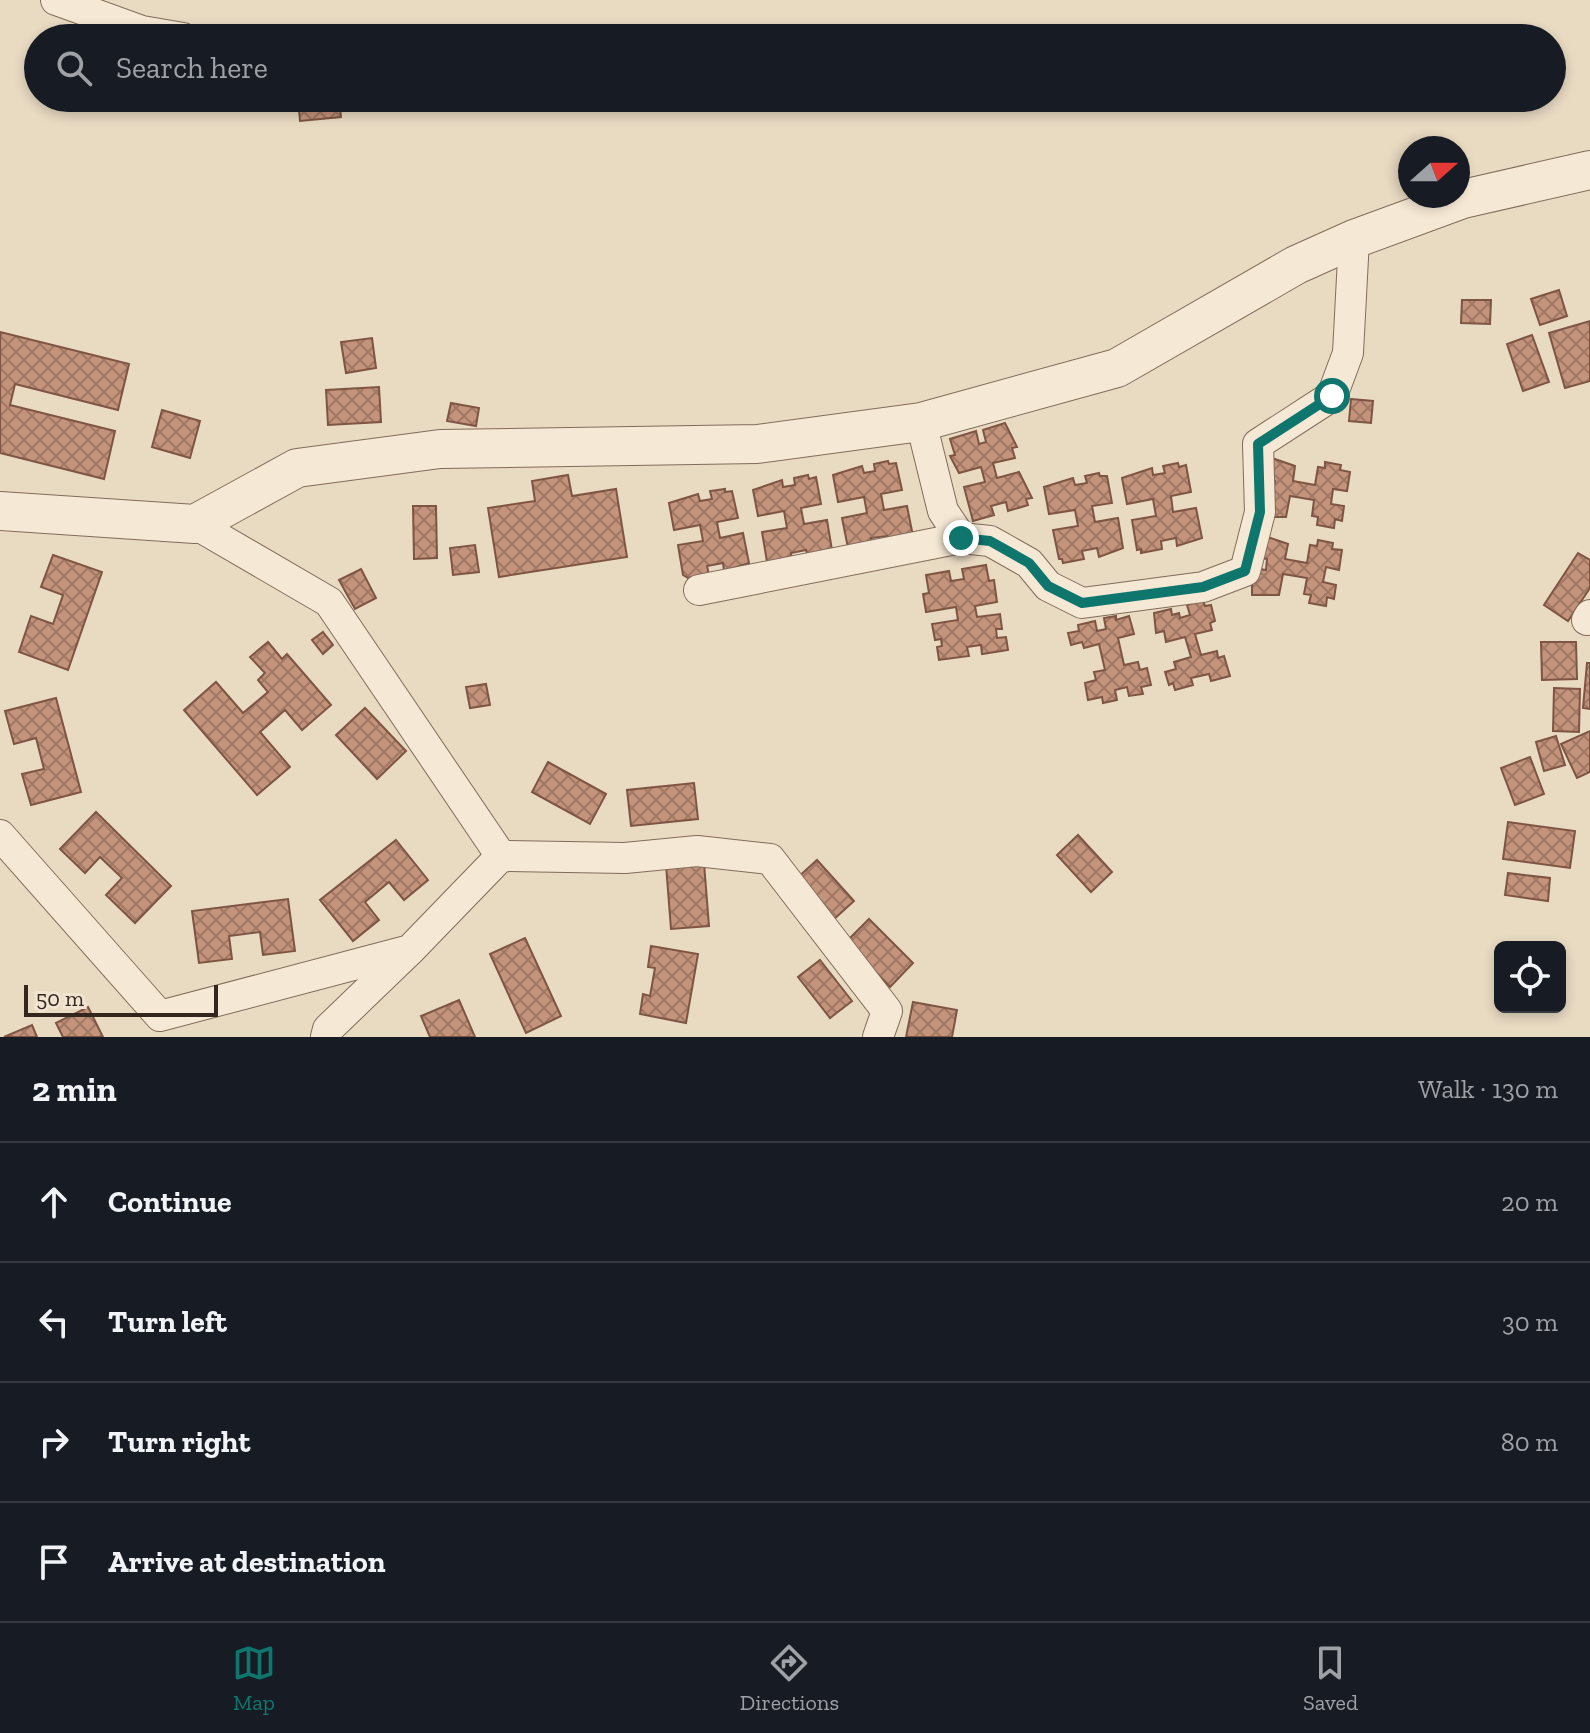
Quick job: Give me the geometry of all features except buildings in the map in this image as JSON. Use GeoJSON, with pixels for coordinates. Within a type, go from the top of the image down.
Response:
{"type":"FeatureCollection","features":[{"type":"Feature","properties":{"kind":"street"},"geometry":{"type":"LineString","coordinates":[[56,0],[123,24]]}},
{"type":"Feature","properties":{"kind":"street"},"geometry":{"type":"LineString","coordinates":[[195,524],[297,468],[440,449],[757,444],[921,422],[1117,368],[1296,265],[1354,239],[1463,199],[1590,170]]}},
{"type":"Feature","properties":{"kind":"street"},"geometry":{"type":"LineString","coordinates":[[699,590],[961,538],[990,541],[1029,563],[1048,586],[1082,603],[1203,587],[1245,571],[1260,512],[1258,444],[1332,396],[1348,353],[1354,239]]}},
{"type":"Feature","properties":{"kind":"street"},"geometry":{"type":"LineString","coordinates":[[921,422],[943,511],[961,538]]}},
{"type":"Feature","properties":{"kind":"street"},"geometry":{"type":"LineString","coordinates":[[0,511],[195,524],[329,602],[501,856]]}},
{"type":"Feature","properties":{"kind":"street"},"geometry":{"type":"LineString","coordinates":[[0,835],[160,1016],[410,950]]}},
{"type":"Feature","properties":{"kind":"street"},"geometry":{"type":"LineString","coordinates":[[326,1037],[328,1029],[501,856],[625,858],[697,851],[770,859],[887,1011],[878,1037]]}},
{"type":"Feature","properties":{"kind":"route"},"geometry":{"type":"LineString","coordinates":[[961,538],[990,541],[1029,563],[1048,586],[1082,603],[1203,587],[1245,571],[1260,512],[1258,444],[1332,396]]}}]}
